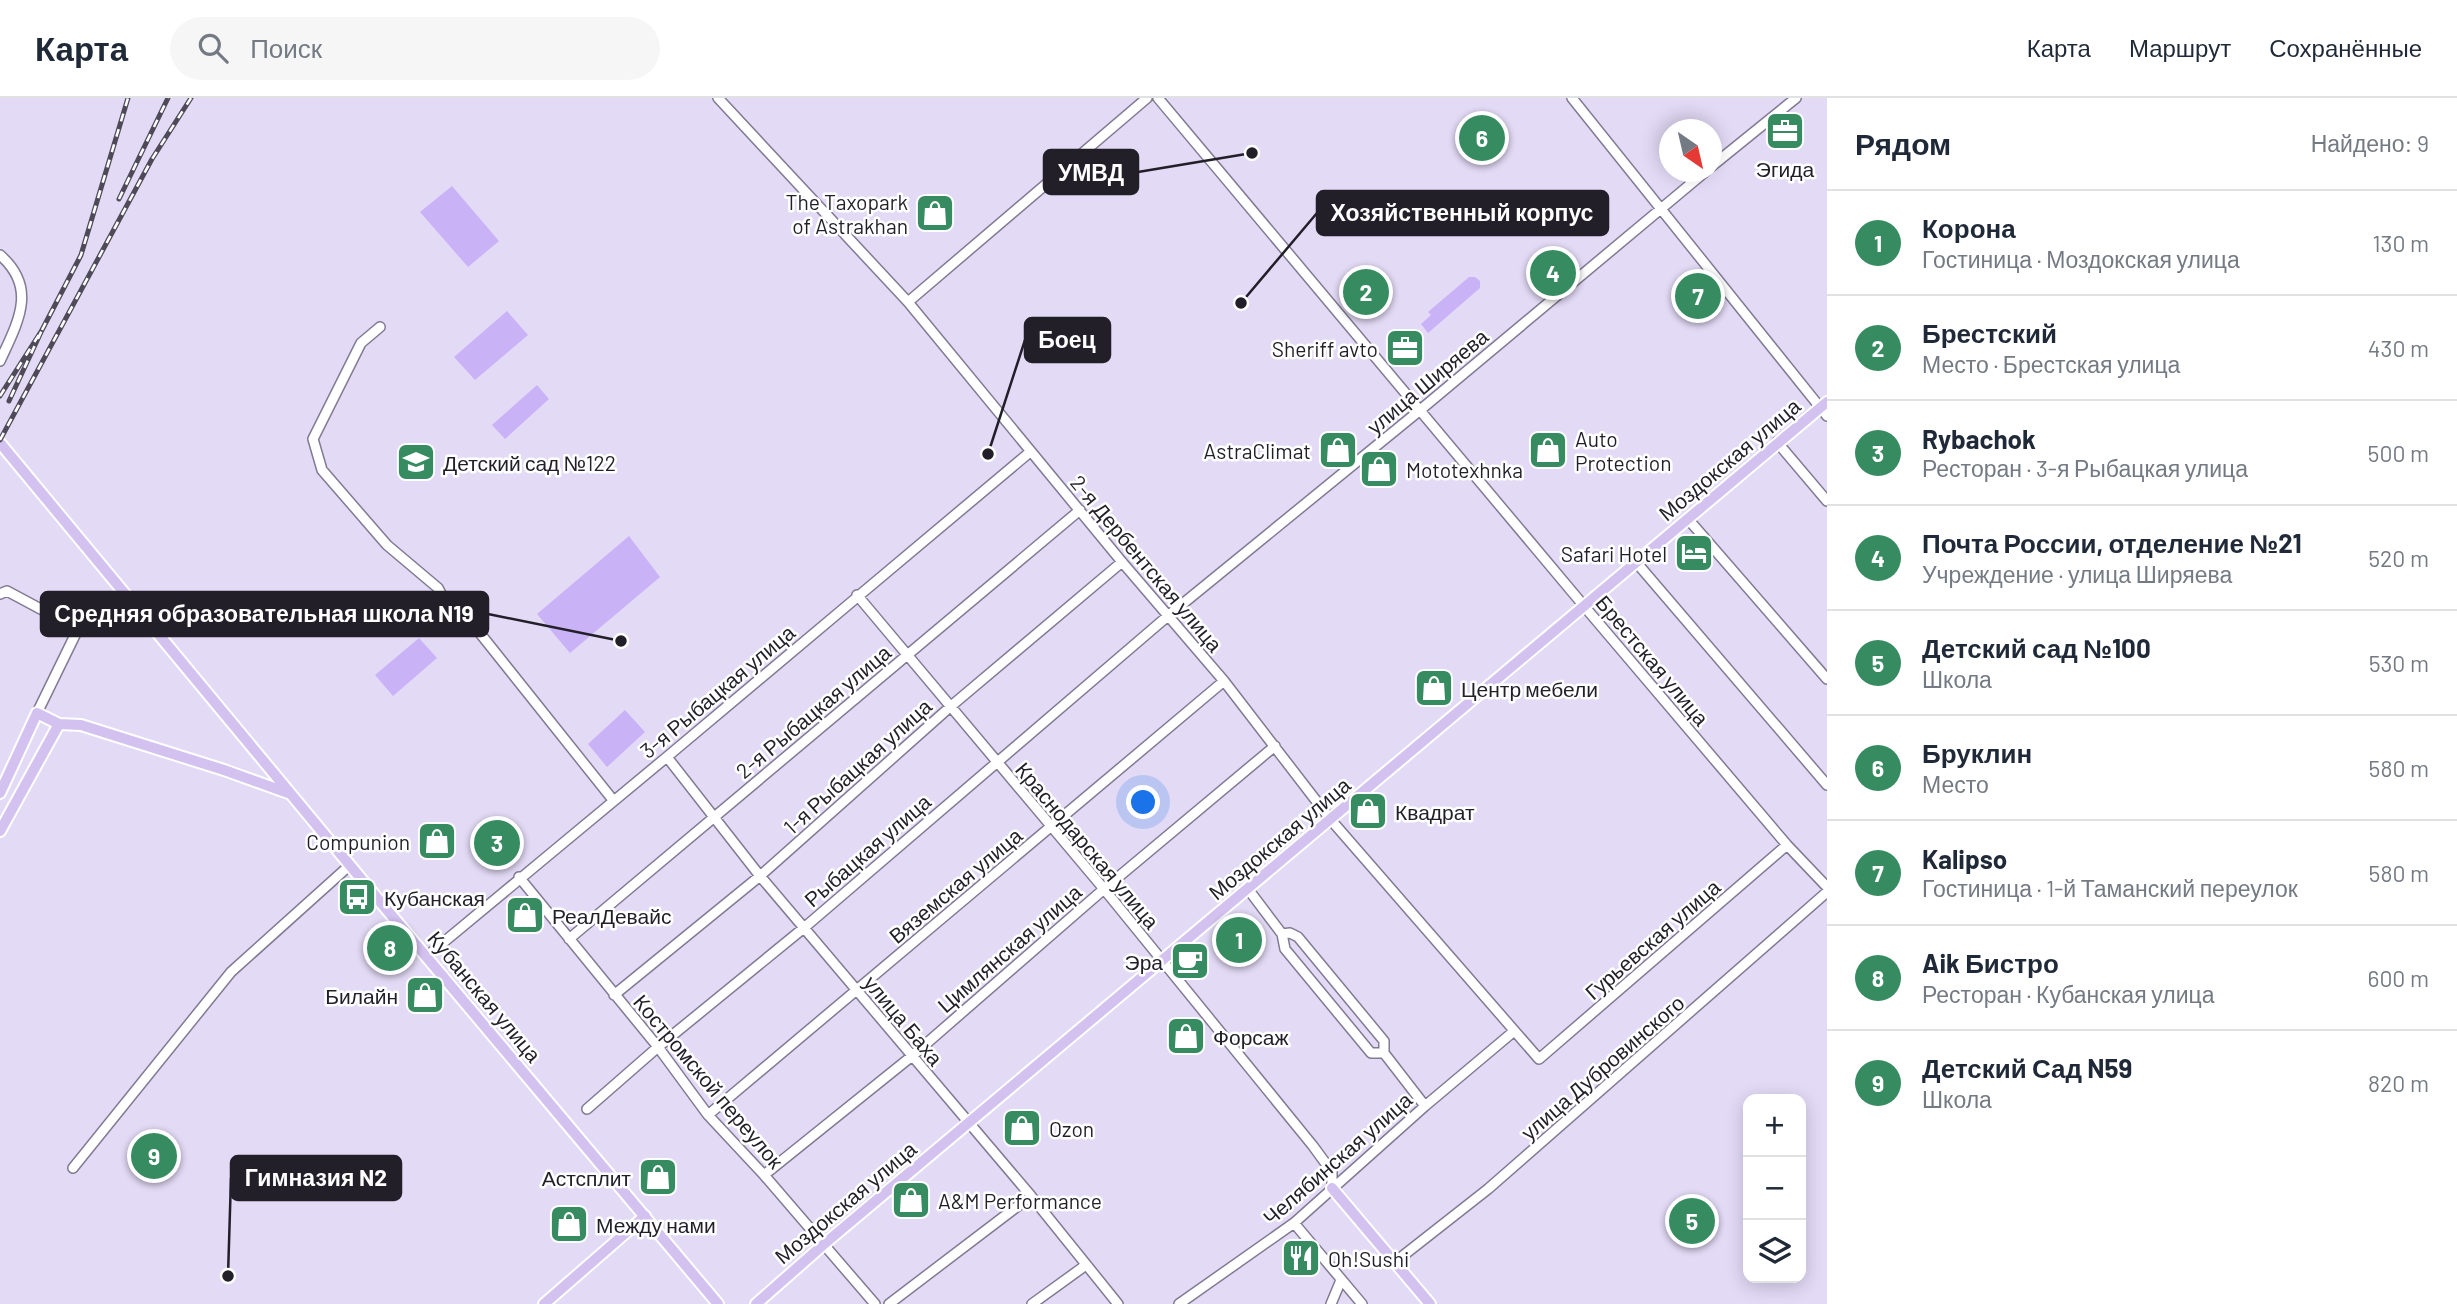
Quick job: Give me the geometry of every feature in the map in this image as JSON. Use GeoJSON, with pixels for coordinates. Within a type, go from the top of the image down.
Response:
{"type":"FeatureCollection","features":[{"type":"Feature","properties":{"kind":"main road","name":"Моздокская улица"},"geometry":{"type":"LineString","coordinates":[[756,1304],[1777,442],[1825,408]]}},
{"type":"Feature","properties":{"kind":"main road","name":"Кубанская улица"},"geometry":{"type":"LineString","coordinates":[[0,443],[718,1304]]}},
{"type":"Feature","properties":{"kind":"main road"},"geometry":{"type":"LineString","coordinates":[[0,793],[37,713],[59,724],[81,725],[224,770],[293,795]]}},
{"type":"Feature","properties":{"kind":"main road"},"geometry":{"type":"LineString","coordinates":[[0,831],[59,724]]}},
{"type":"Feature","properties":{"kind":"main road"},"geometry":{"type":"LineString","coordinates":[[1332,1188],[1430,1304]]}},
{"type":"Feature","properties":{"kind":"main road"},"geometry":{"type":"LineString","coordinates":[[544,1304],[645,1216]]}},
{"type":"Feature","properties":{"kind":"street","name":"2-я Дербентская улица"},"geometry":{"type":"LineString","coordinates":[[718,98],[908,302],[1030,452],[1224,681],[1331,820],[1539,1059]]}},
{"type":"Feature","properties":{"kind":"street"},"geometry":{"type":"LineString","coordinates":[[908,302],[1147,98]]}},
{"type":"Feature","properties":{"kind":"street","name":"Брестская улица"},"geometry":{"type":"LineString","coordinates":[[1158,98],[1419,411],[1827,889]]}},
{"type":"Feature","properties":{"kind":"street"},"geometry":{"type":"LineString","coordinates":[[1572,98],[1825,408]]}},
{"type":"Feature","properties":{"kind":"street"},"geometry":{"type":"LineString","coordinates":[[1722,158],[1796,98]]}},
{"type":"Feature","properties":{"kind":"street","name":"улица Ширяева"},"geometry":{"type":"LineString","coordinates":[[1169,615],[1693,182]]}},
{"type":"Feature","properties":{"kind":"street"},"geometry":{"type":"LineString","coordinates":[[0,255],[19,276],[23,300],[0,360]]}},
{"type":"Feature","properties":{"kind":"street"},"geometry":{"type":"LineString","coordinates":[[380,327],[361,342],[313,439],[322,470],[387,545],[438,588],[446,603],[460,619],[479,632],[613,800]]}},
{"type":"Feature","properties":{"kind":"street"},"geometry":{"type":"LineString","coordinates":[[1777,442],[1827,501]]}},
{"type":"Feature","properties":{"kind":"street","name":"3-я Рыбацкая улица"},"geometry":{"type":"LineString","coordinates":[[427,957],[519,877],[667,757],[1030,452]]}},
{"type":"Feature","properties":{"kind":"street","name":"2-я Рыбацкая улица"},"geometry":{"type":"LineString","coordinates":[[569,939],[1080,510]]}},
{"type":"Feature","properties":{"kind":"street"},"geometry":{"type":"LineString","coordinates":[[1688,519],[1827,679]]}},
{"type":"Feature","properties":{"kind":"street","name":"1-я Рыбацкая улица"},"geometry":{"type":"LineString","coordinates":[[614,995],[760,876],[950,707],[1122,562]]}},
{"type":"Feature","properties":{"kind":"street"},"geometry":{"type":"LineString","coordinates":[[1636,562],[1827,785]]}},
{"type":"Feature","properties":{"kind":"street"},"geometry":{"type":"LineString","coordinates":[[0,594],[7,591],[78,629],[37,713]]}},
{"type":"Feature","properties":{"kind":"street","name":"Краснодарская улица"},"geometry":{"type":"LineString","coordinates":[[857,595],[1104,889],[1312,1146],[1332,1172],[1332,1188]]}},
{"type":"Feature","properties":{"kind":"street","name":"Рыбацкая улица"},"geometry":{"type":"LineString","coordinates":[[587,1109],[1169,615]]}},
{"type":"Feature","properties":{"kind":"street","name":"Вяземская улица"},"geometry":{"type":"LineString","coordinates":[[708,1115],[1224,681]]}},
{"type":"Feature","properties":{"kind":"street","name":"Цимлянская улица"},"geometry":{"type":"LineString","coordinates":[[764,1175],[912,1056],[1104,889],[1275,746]]}},
{"type":"Feature","properties":{"kind":"street","name":"улица Баха"},"geometry":{"type":"LineString","coordinates":[[667,757],[760,876],[1031,1196],[1118,1304]]}},
{"type":"Feature","properties":{"kind":"street","name":"Гурьевская улица"},"geometry":{"type":"LineString","coordinates":[[1539,1059],[1787,845]]}},
{"type":"Feature","properties":{"kind":"street"},"geometry":{"type":"LineString","coordinates":[[73,1168],[231,972],[350,865]]}},
{"type":"Feature","properties":{"kind":"street","name":"Костромской переулок"},"geometry":{"type":"LineString","coordinates":[[519,877],[658,1047],[708,1115],[764,1175],[875,1304]]}},
{"type":"Feature","properties":{"kind":"street","name":"улица Дубровинского"},"geometry":{"type":"LineString","coordinates":[[1395,1262],[1488,1189],[1827,889]]}},
{"type":"Feature","properties":{"kind":"street"},"geometry":{"type":"LineString","coordinates":[[1248,890],[1282,934],[1285,949],[1371,1053],[1384,1054]]}},
{"type":"Feature","properties":{"kind":"street"},"geometry":{"type":"LineString","coordinates":[[1282,934],[1290,933],[1298,937],[1384,1041],[1384,1054],[1425,1106]]}},
{"type":"Feature","properties":{"kind":"street","name":"Челябинская улица"},"geometry":{"type":"LineString","coordinates":[[1179,1304],[1294,1223],[1513,1032]]}},
{"type":"Feature","properties":{"kind":"street"},"geometry":{"type":"LineString","coordinates":[[889,1304],[1031,1196]]}},
{"type":"Feature","properties":{"kind":"street"},"geometry":{"type":"LineString","coordinates":[[1294,1223],[1362,1304]]}},
{"type":"Feature","properties":{"kind":"street"},"geometry":{"type":"LineString","coordinates":[[1032,1304],[1086,1265]]}},
{"type":"Feature","properties":{"kind":"street"},"geometry":{"type":"LineString","coordinates":[[1331,1304],[1341,1280]]}},
{"type":"Feature","properties":{"kind":"shaded area"},"geometry":{"type":"Polygon","coordinates":[[[452,186],[499,241],[468,267],[420,212],[452,186]]]}},
{"type":"Feature","properties":{"kind":"shaded area"},"geometry":{"type":"Polygon","coordinates":[[[1469,277],[1480,281],[1480,288],[1428,333],[1421,324],[1431,315],[1428,312],[1469,277]]]}},
{"type":"Feature","properties":{"kind":"shaded area"},"geometry":{"type":"Polygon","coordinates":[[[507,311],[528,335],[475,380],[454,357],[507,311]]]}},
{"type":"Feature","properties":{"kind":"shaded area"},"geometry":{"type":"Polygon","coordinates":[[[537,385],[549,399],[505,439],[492,425],[537,385]]]}},
{"type":"Feature","properties":{"kind":"shaded area"},"geometry":{"type":"Polygon","coordinates":[[[629,536],[660,577],[570,653],[537,614],[629,536]]]}},
{"type":"Feature","properties":{"kind":"shaded area"},"geometry":{"type":"Polygon","coordinates":[[[419,638],[437,658],[393,696],[375,675],[419,638]]]}},
{"type":"Feature","properties":{"kind":"shaded area"},"geometry":{"type":"Polygon","coordinates":[[[625,710],[645,732],[607,767],[588,744],[625,710]]]}},
{"type":"Feature","properties":{"kind":"railway"},"geometry":{"type":"LineString","coordinates":[[42,330],[81,255],[128,98]]}},
{"type":"Feature","properties":{"kind":"railway"},"geometry":{"type":"LineString","coordinates":[[119,199],[168,98]]}},
{"type":"Feature","properties":{"kind":"railway"},"geometry":{"type":"LineString","coordinates":[[0,440],[152,159],[191,98]]}},
{"type":"Feature","properties":{"kind":"railway"},"geometry":{"type":"LineString","coordinates":[[0,396],[42,330],[9,401]]}},
{"type":"Feature","properties":{"kind":"place","name":"Эгида"},"geometry":{"type":"Point","coordinates":[1785,131]}},
{"type":"Feature","properties":{"kind":"place","name":"Бруклин"},"geometry":{"type":"Point","coordinates":[1482,138]}},
{"type":"Feature","properties":{"kind":"place","name":"УМВД"},"geometry":{"type":"Point","coordinates":[1252,153]}},
{"type":"Feature","properties":{"kind":"place","name":"The Taxopark of Astrakhan"},"geometry":{"type":"Point","coordinates":[935,213]}},
{"type":"Feature","properties":{"kind":"place","name":"Почта России, отделение №21"},"geometry":{"type":"Point","coordinates":[1553,273]}},
{"type":"Feature","properties":{"kind":"place","name":"Брестский"},"geometry":{"type":"Point","coordinates":[1366,292]}},
{"type":"Feature","properties":{"kind":"place","name":"Kalipso"},"geometry":{"type":"Point","coordinates":[1698,296]}},
{"type":"Feature","properties":{"kind":"place","name":"Хозяйственный корпус"},"geometry":{"type":"Point","coordinates":[1241,303]}},
{"type":"Feature","properties":{"kind":"place","name":"Sheriff avto"},"geometry":{"type":"Point","coordinates":[1405,348]}},
{"type":"Feature","properties":{"kind":"place","name":"AstraClimat"},"geometry":{"type":"Point","coordinates":[1338,450]}},
{"type":"Feature","properties":{"kind":"place","name":"Auto Protection"},"geometry":{"type":"Point","coordinates":[1548,450]}},
{"type":"Feature","properties":{"kind":"place","name":"Боец"},"geometry":{"type":"Point","coordinates":[988,454]}},
{"type":"Feature","properties":{"kind":"place","name":"Детский сад №122"},"geometry":{"type":"Point","coordinates":[416,462]}},
{"type":"Feature","properties":{"kind":"place","name":"Mototexhnka"},"geometry":{"type":"Point","coordinates":[1379,469]}},
{"type":"Feature","properties":{"kind":"place","name":"Safari Hotel"},"geometry":{"type":"Point","coordinates":[1694,553]}},
{"type":"Feature","properties":{"kind":"place","name":"Средняя образовательная школа N19"},"geometry":{"type":"Point","coordinates":[621,641]}},
{"type":"Feature","properties":{"kind":"place","name":"Центр мебели"},"geometry":{"type":"Point","coordinates":[1434,688]}},
{"type":"Feature","properties":{"kind":"place","name":"Квадрат"},"geometry":{"type":"Point","coordinates":[1368,811]}},
{"type":"Feature","properties":{"kind":"place","name":"Compunion"},"geometry":{"type":"Point","coordinates":[437,841]}},
{"type":"Feature","properties":{"kind":"place","name":"Rybachok"},"geometry":{"type":"Point","coordinates":[497,843]}},
{"type":"Feature","properties":{"kind":"place","name":"Кубанская"},"geometry":{"type":"Point","coordinates":[357,897]}},
{"type":"Feature","properties":{"kind":"place","name":"РеалДевайс"},"geometry":{"type":"Point","coordinates":[525,915]}},
{"type":"Feature","properties":{"kind":"place","name":"Корона"},"geometry":{"type":"Point","coordinates":[1239,940]}},
{"type":"Feature","properties":{"kind":"place","name":"Aik Бистро"},"geometry":{"type":"Point","coordinates":[390,948]}},
{"type":"Feature","properties":{"kind":"place","name":"Эра"},"geometry":{"type":"Point","coordinates":[1190,961]}},
{"type":"Feature","properties":{"kind":"place","name":"Билайн"},"geometry":{"type":"Point","coordinates":[425,995]}},
{"type":"Feature","properties":{"kind":"place","name":"Форсаж"},"geometry":{"type":"Point","coordinates":[1186,1036]}},
{"type":"Feature","properties":{"kind":"place","name":"Ozon"},"geometry":{"type":"Point","coordinates":[1022,1128]}},
{"type":"Feature","properties":{"kind":"place","name":"Детский Сад N59"},"geometry":{"type":"Point","coordinates":[154,1156]}},
{"type":"Feature","properties":{"kind":"place","name":"Астсплит"},"geometry":{"type":"Point","coordinates":[658,1177]}},
{"type":"Feature","properties":{"kind":"place","name":"A&M Performance"},"geometry":{"type":"Point","coordinates":[911,1200]}},
{"type":"Feature","properties":{"kind":"place","name":"Детский сад №100"},"geometry":{"type":"Point","coordinates":[1692,1221]}},
{"type":"Feature","properties":{"kind":"place","name":"Между нами"},"geometry":{"type":"Point","coordinates":[569,1224]}},
{"type":"Feature","properties":{"kind":"place","name":"Oh!Sushi"},"geometry":{"type":"Point","coordinates":[1301,1258]}},
{"type":"Feature","properties":{"kind":"place","name":"Гимназия N2"},"geometry":{"type":"Point","coordinates":[228,1276]}}]}
